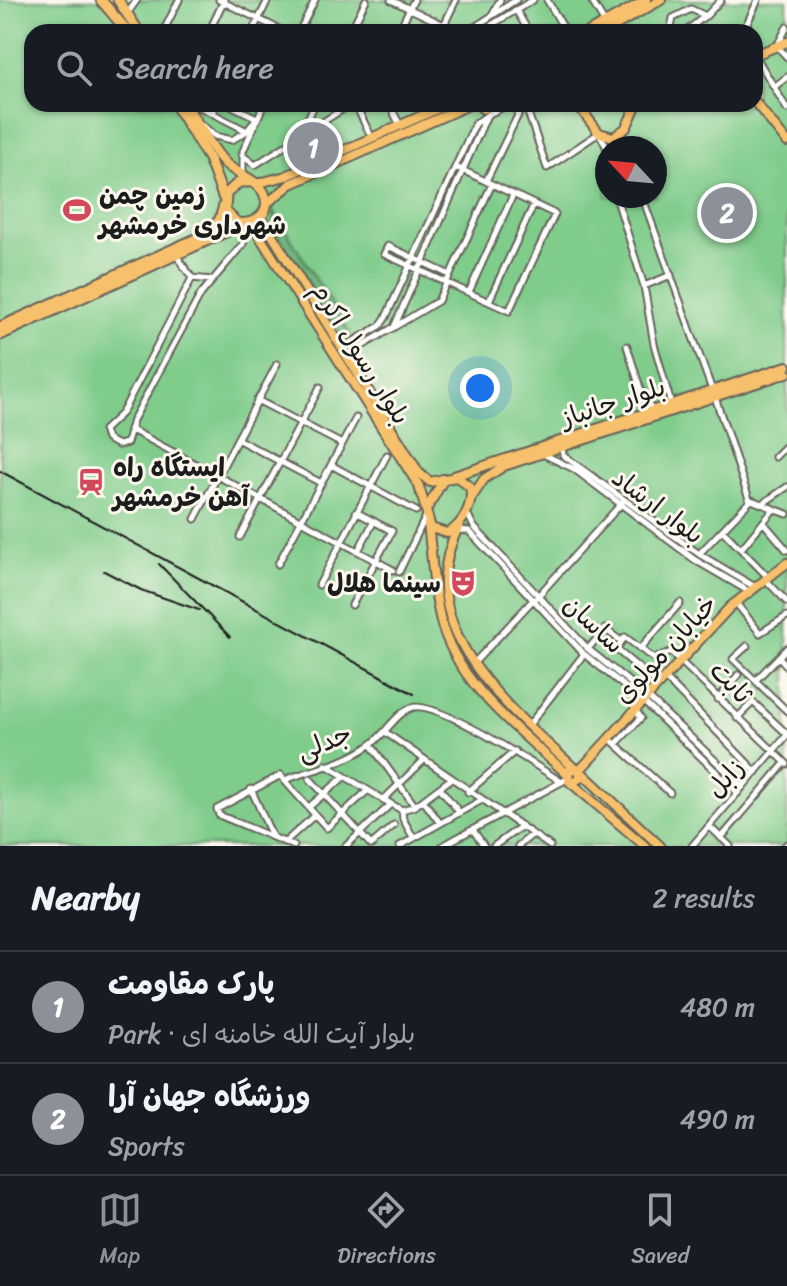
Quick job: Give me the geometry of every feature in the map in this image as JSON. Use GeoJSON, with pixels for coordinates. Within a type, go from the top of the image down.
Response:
{"type":"FeatureCollection","features":[{"type":"Feature","properties":{"kind":"highway"},"geometry":{"type":"LineString","coordinates":[[101,0],[121,24]]}},
{"type":"Feature","properties":{"kind":"highway"},"geometry":{"type":"LineString","coordinates":[[118,0],[134,24]]}},
{"type":"Feature","properties":{"kind":"highway"},"geometry":{"type":"LineString","coordinates":[[180,112],[209,159],[228,216],[247,224]]}},
{"type":"Feature","properties":{"kind":"highway"},"geometry":{"type":"LineString","coordinates":[[0,327],[22,322],[261,217],[266,204],[262,190],[224,162],[195,112]]}},
{"type":"Feature","properties":{"kind":"highway"},"geometry":{"type":"LineString","coordinates":[[0,335],[209,233],[220,219],[224,202],[234,185],[250,181]]}},
{"type":"Feature","properties":{"kind":"main road"},"geometry":{"type":"LineString","coordinates":[[610,24],[646,0]]}},
{"type":"Feature","properties":{"kind":"main road"},"geometry":{"type":"LineString","coordinates":[[613,24],[661,0]]}},
{"type":"Feature","properties":{"kind":"main road"},"geometry":{"type":"LineString","coordinates":[[763,52],[787,42]]}},
{"type":"Feature","properties":{"kind":"main road"},"geometry":{"type":"LineString","coordinates":[[250,181],[286,176],[400,126],[420,112]]}},
{"type":"Feature","properties":{"kind":"main road"},"geometry":{"type":"LineString","coordinates":[[266,204],[291,184],[453,112]]}},
{"type":"Feature","properties":{"kind":"main road"},"geometry":{"type":"LineString","coordinates":[[585,112],[599,133],[614,137],[624,132],[633,112]]}},
{"type":"Feature","properties":{"kind":"main road"},"geometry":{"type":"LineString","coordinates":[[763,112],[787,142]]}},
{"type":"Feature","properties":{"kind":"main road","name":"بلوار رسول اکرم"},"geometry":{"type":"LineString","coordinates":[[261,217],[419,486],[440,620],[464,668],[500,711],[572,775]]}},
{"type":"Feature","properties":{"kind":"main road","name":"بلوار رسول اکرم"},"geometry":{"type":"LineString","coordinates":[[247,224],[345,359],[419,473],[430,482],[448,478]]}},
{"type":"Feature","properties":{"kind":"main road","name":"بلوار جانباز"},"geometry":{"type":"LineString","coordinates":[[471,497],[490,474],[787,366]]}},
{"type":"Feature","properties":{"kind":"main road","name":"بلوار جانباز"},"geometry":{"type":"LineString","coordinates":[[448,478],[671,404],[787,373]]}},
{"type":"Feature","properties":{"kind":"main road"},"geometry":{"type":"LineString","coordinates":[[459,526],[447,533],[437,531],[424,515],[448,478],[467,483],[471,497],[459,526],[447,551],[446,568],[452,619],[473,665],[572,775],[645,846]]}},
{"type":"Feature","properties":{"kind":"main road","name":"خیابان مولوی"},"geometry":{"type":"LineString","coordinates":[[572,775],[613,742],[646,699],[736,603],[787,563]]}},
{"type":"Feature","properties":{"kind":"main road"},"geometry":{"type":"LineString","coordinates":[[434,569],[446,568]]}},
{"type":"Feature","properties":{"kind":"main road"},"geometry":{"type":"LineString","coordinates":[[572,775],[660,846]]}},
{"type":"Feature","properties":{"kind":"street"},"geometry":{"type":"LineString","coordinates":[[127,14],[137,0]]}},
{"type":"Feature","properties":{"kind":"street"},"geometry":{"type":"LineString","coordinates":[[167,24],[179,0]]}},
{"type":"Feature","properties":{"kind":"street"},"geometry":{"type":"LineString","coordinates":[[256,24],[268,0]]}},
{"type":"Feature","properties":{"kind":"street"},"geometry":{"type":"LineString","coordinates":[[303,24],[315,0]]}},
{"type":"Feature","properties":{"kind":"street"},"geometry":{"type":"LineString","coordinates":[[354,24],[366,0]]}},
{"type":"Feature","properties":{"kind":"street"},"geometry":{"type":"LineString","coordinates":[[391,0],[442,24]]}},
{"type":"Feature","properties":{"kind":"street"},"geometry":{"type":"LineString","coordinates":[[402,24],[414,0]]}},
{"type":"Feature","properties":{"kind":"street"},"geometry":{"type":"LineString","coordinates":[[444,24],[456,0]]}},
{"type":"Feature","properties":{"kind":"street"},"geometry":{"type":"LineString","coordinates":[[492,14],[500,0]]}},
{"type":"Feature","properties":{"kind":"street"},"geometry":{"type":"LineString","coordinates":[[478,24],[516,0]]}},
{"type":"Feature","properties":{"kind":"street"},"geometry":{"type":"LineString","coordinates":[[497,24],[533,0]]}},
{"type":"Feature","properties":{"kind":"street"},"geometry":{"type":"LineString","coordinates":[[547,0],[561,24]]}},
{"type":"Feature","properties":{"kind":"street"},"geometry":{"type":"LineString","coordinates":[[591,0],[603,24]]}},
{"type":"Feature","properties":{"kind":"street"},"geometry":{"type":"LineString","coordinates":[[696,24],[721,0]]}},
{"type":"Feature","properties":{"kind":"street"},"geometry":{"type":"LineString","coordinates":[[747,24],[758,0]]}},
{"type":"Feature","properties":{"kind":"street"},"geometry":{"type":"LineString","coordinates":[[212,24],[222,1],[268,24]]}},
{"type":"Feature","properties":{"kind":"street"},"geometry":{"type":"LineString","coordinates":[[516,10],[524,24]]}},
{"type":"Feature","properties":{"kind":"street"},"geometry":{"type":"LineString","coordinates":[[674,24],[673,18],[692,11],[706,16]]}},
{"type":"Feature","properties":{"kind":"street"},"geometry":{"type":"LineString","coordinates":[[688,24],[692,11]]}},
{"type":"Feature","properties":{"kind":"street"},"geometry":{"type":"LineString","coordinates":[[625,24],[627,19]]}},
{"type":"Feature","properties":{"kind":"street"},"geometry":{"type":"LineString","coordinates":[[787,27],[777,46],[787,57]]}},
{"type":"Feature","properties":{"kind":"street"},"geometry":{"type":"LineString","coordinates":[[763,68],[787,109]]}},
{"type":"Feature","properties":{"kind":"street"},"geometry":{"type":"LineString","coordinates":[[774,87],[787,77]]}},
{"type":"Feature","properties":{"kind":"street"},"geometry":{"type":"LineString","coordinates":[[196,112],[220,138],[232,140],[247,131],[257,118]]}},
{"type":"Feature","properties":{"kind":"street"},"geometry":{"type":"LineString","coordinates":[[207,112],[247,131]]}},
{"type":"Feature","properties":{"kind":"street"},"geometry":{"type":"LineString","coordinates":[[245,112],[257,118]]}},
{"type":"Feature","properties":{"kind":"street"},"geometry":{"type":"LineString","coordinates":[[250,181],[242,155],[259,112]]}},
{"type":"Feature","properties":{"kind":"street"},"geometry":{"type":"LineString","coordinates":[[299,138],[311,112]]}},
{"type":"Feature","properties":{"kind":"street"},"geometry":{"type":"LineString","coordinates":[[242,155],[255,165],[340,112]]}},
{"type":"Feature","properties":{"kind":"street"},"geometry":{"type":"LineString","coordinates":[[357,112],[372,138]]}},
{"type":"Feature","properties":{"kind":"street"},"geometry":{"type":"LineString","coordinates":[[393,112],[400,126]]}},
{"type":"Feature","properties":{"kind":"street"},"geometry":{"type":"LineString","coordinates":[[345,359],[354,341],[380,326],[386,317],[475,124],[493,112]]}},
{"type":"Feature","properties":{"kind":"street"},"geometry":{"type":"LineString","coordinates":[[345,359],[394,324],[438,301],[519,112]]}},
{"type":"Feature","properties":{"kind":"street"},"geometry":{"type":"LineString","coordinates":[[528,112],[547,168],[599,133],[601,136]]}},
{"type":"Feature","properties":{"kind":"street"},"geometry":{"type":"LineString","coordinates":[[394,324],[487,115]]}},
{"type":"Feature","properties":{"kind":"street"},"geometry":{"type":"LineString","coordinates":[[448,279],[418,270],[384,254],[388,246],[421,261],[469,292],[509,311],[555,214],[456,167]]}},
{"type":"Feature","properties":{"kind":"street"},"geometry":{"type":"LineString","coordinates":[[469,292],[513,194]]}},
{"type":"Feature","properties":{"kind":"street"},"geometry":{"type":"LineString","coordinates":[[489,301],[534,204]]}},
{"type":"Feature","properties":{"kind":"street"},"geometry":{"type":"LineString","coordinates":[[620,208],[644,286],[654,344],[671,404]]}},
{"type":"Feature","properties":{"kind":"street"},"geometry":{"type":"LineString","coordinates":[[646,208],[751,500],[787,514]]}},
{"type":"Feature","properties":{"kind":"street"},"geometry":{"type":"LineString","coordinates":[[436,210],[443,214]]}},
{"type":"Feature","properties":{"kind":"street"},"geometry":{"type":"LineString","coordinates":[[192,278],[122,413],[108,423],[104,435],[122,445],[131,435],[129,429],[201,294],[243,244],[247,224]]}},
{"type":"Feature","properties":{"kind":"street"},"geometry":{"type":"LineString","coordinates":[[176,255],[192,278],[213,280]]}},
{"type":"Feature","properties":{"kind":"street"},"geometry":{"type":"LineString","coordinates":[[644,286],[671,275]]}},
{"type":"Feature","properties":{"kind":"street"},"geometry":{"type":"LineString","coordinates":[[386,317],[394,324]]}},
{"type":"Feature","properties":{"kind":"street"},"geometry":{"type":"LineString","coordinates":[[354,341],[358,348]]}},
{"type":"Feature","properties":{"kind":"street"},"geometry":{"type":"LineString","coordinates":[[627,346],[641,391],[652,410]]}},
{"type":"Feature","properties":{"kind":"street"},"geometry":{"type":"LineString","coordinates":[[195,519],[277,364]]}},
{"type":"Feature","properties":{"kind":"street"},"geometry":{"type":"LineString","coordinates":[[240,537],[320,387]]}},
{"type":"Feature","properties":{"kind":"street"},"geometry":{"type":"LineString","coordinates":[[257,400],[342,444]]}},
{"type":"Feature","properties":{"kind":"street"},"geometry":{"type":"LineString","coordinates":[[278,564],[356,418]]}},
{"type":"Feature","properties":{"kind":"street"},"geometry":{"type":"LineString","coordinates":[[129,429],[299,523],[396,571],[424,515],[331,465]]}},
{"type":"Feature","properties":{"kind":"street"},"geometry":{"type":"LineString","coordinates":[[237,439],[321,483]]}},
{"type":"Feature","properties":{"kind":"street"},"geometry":{"type":"LineString","coordinates":[[775,457],[787,445]]}},
{"type":"Feature","properties":{"kind":"street","name":"بلوار ارشاد"},"geometry":{"type":"LineString","coordinates":[[562,447],[563,455],[752,590]]}},
{"type":"Feature","properties":{"kind":"street","name":"بلوار ارشاد"},"geometry":{"type":"LineString","coordinates":[[542,454],[574,469],[695,560],[752,590]]}},
{"type":"Feature","properties":{"kind":"street"},"geometry":{"type":"LineString","coordinates":[[319,585],[387,455]]}},
{"type":"Feature","properties":{"kind":"street"},"geometry":{"type":"LineString","coordinates":[[761,505],[787,487]]}},
{"type":"Feature","properties":{"kind":"street"},"geometry":{"type":"LineString","coordinates":[[473,665],[625,499]]}},
{"type":"Feature","properties":{"kind":"street"},"geometry":{"type":"LineString","coordinates":[[699,554],[751,500]]}},
{"type":"Feature","properties":{"kind":"street"},"geometry":{"type":"LineString","coordinates":[[741,549],[774,509]]}},
{"type":"Feature","properties":{"kind":"street","name":"ساسان"},"geometry":{"type":"LineString","coordinates":[[466,510],[474,527],[534,599]]}},
{"type":"Feature","properties":{"kind":"street"},"geometry":{"type":"LineString","coordinates":[[352,605],[392,531],[356,512]]}},
{"type":"Feature","properties":{"kind":"street"},"geometry":{"type":"LineString","coordinates":[[358,551],[374,521]]}},
{"type":"Feature","properties":{"kind":"street"},"geometry":{"type":"LineString","coordinates":[[763,522],[787,550]]}},
{"type":"Feature","properties":{"kind":"street","name":"ساسان"},"geometry":{"type":"LineString","coordinates":[[459,526],[469,531],[586,651],[646,699],[743,787]]}},
{"type":"Feature","properties":{"kind":"street"},"geometry":{"type":"LineString","coordinates":[[722,530],[787,602]]}},
{"type":"Feature","properties":{"kind":"street"},"geometry":{"type":"LineString","coordinates":[[640,649],[680,603]]}},
{"type":"Feature","properties":{"kind":"street"},"geometry":{"type":"LineString","coordinates":[[736,603],[760,633],[787,616]]}},
{"type":"Feature","properties":{"kind":"street"},"geometry":{"type":"LineString","coordinates":[[528,726],[605,629],[621,641]]}},
{"type":"Feature","properties":{"kind":"street"},"geometry":{"type":"LineString","coordinates":[[681,661],[669,651],[656,659],[628,637],[616,649],[662,682],[756,772]]}},
{"type":"Feature","properties":{"kind":"street"},"geometry":{"type":"LineString","coordinates":[[747,646],[733,659],[787,711]]}},
{"type":"Feature","properties":{"kind":"street"},"geometry":{"type":"LineString","coordinates":[[757,679],[787,648]]}},
{"type":"Feature","properties":{"kind":"street"},"geometry":{"type":"LineString","coordinates":[[779,657],[787,666]]}},
{"type":"Feature","properties":{"kind":"street","name":"ثابت"},"geometry":{"type":"LineString","coordinates":[[681,661],[786,763]]}},
{"type":"Feature","properties":{"kind":"street"},"geometry":{"type":"LineString","coordinates":[[718,699],[738,675]]}},
{"type":"Feature","properties":{"kind":"street","name":"ساسان"},"geometry":{"type":"LineString","coordinates":[[646,699],[738,793]]}},
{"type":"Feature","properties":{"kind":"street"},"geometry":{"type":"LineString","coordinates":[[737,718],[753,702],[787,735]]}},
{"type":"Feature","properties":{"kind":"street","name":"جدلی"},"geometry":{"type":"LineString","coordinates":[[294,846],[217,813],[221,805],[281,775],[284,780],[371,745],[411,708],[421,706],[572,775]]}},
{"type":"Feature","properties":{"kind":"street"},"geometry":{"type":"LineString","coordinates":[[385,732],[480,801],[550,846]]}},
{"type":"Feature","properties":{"kind":"street","name":"زابل"},"geometry":{"type":"LineString","coordinates":[[692,846],[787,735]]}},
{"type":"Feature","properties":{"kind":"street"},"geometry":{"type":"LineString","coordinates":[[613,742],[670,793]]}},
{"type":"Feature","properties":{"kind":"street"},"geometry":{"type":"LineString","coordinates":[[371,745],[415,806]]}},
{"type":"Feature","properties":{"kind":"street"},"geometry":{"type":"LineString","coordinates":[[468,792],[515,751]]}},
{"type":"Feature","properties":{"kind":"street"},"geometry":{"type":"LineString","coordinates":[[383,800],[424,760]]}},
{"type":"Feature","properties":{"kind":"street"},"geometry":{"type":"LineString","coordinates":[[721,838],[786,763]]}},
{"type":"Feature","properties":{"kind":"street"},"geometry":{"type":"LineString","coordinates":[[326,765],[402,810],[415,806],[451,779]]}},
{"type":"Feature","properties":{"kind":"street"},"geometry":{"type":"LineString","coordinates":[[442,846],[572,775]]}},
{"type":"Feature","properties":{"kind":"street"},"geometry":{"type":"LineString","coordinates":[[309,807],[344,777]]}},
{"type":"Feature","properties":{"kind":"street"},"geometry":{"type":"LineString","coordinates":[[310,779],[371,845],[394,825]]}},
{"type":"Feature","properties":{"kind":"street"},"geometry":{"type":"LineString","coordinates":[[284,780],[327,828],[367,791]]}},
{"type":"Feature","properties":{"kind":"street"},"geometry":{"type":"LineString","coordinates":[[440,788],[459,812]]}},
{"type":"Feature","properties":{"kind":"street"},"geometry":{"type":"LineString","coordinates":[[251,789],[273,837]]}},
{"type":"Feature","properties":{"kind":"street"},"geometry":{"type":"LineString","coordinates":[[423,800],[440,823]]}},
{"type":"Feature","properties":{"kind":"street"},"geometry":{"type":"LineString","coordinates":[[400,846],[480,801]]}},
{"type":"Feature","properties":{"kind":"street"},"geometry":{"type":"LineString","coordinates":[[346,846],[391,804]]}},
{"type":"Feature","properties":{"kind":"street"},"geometry":{"type":"LineString","coordinates":[[402,810],[403,819],[413,837]]}},
{"type":"Feature","properties":{"kind":"street"},"geometry":{"type":"LineString","coordinates":[[285,842],[315,815]]}},
{"type":"Feature","properties":{"kind":"street"},"geometry":{"type":"LineString","coordinates":[[494,846],[522,826]]}},
{"type":"Feature","properties":{"kind":"street"},"geometry":{"type":"LineString","coordinates":[[709,826],[730,846]]}},
{"type":"Feature","properties":{"kind":"street"},"geometry":{"type":"LineString","coordinates":[[473,830],[484,846]]}},
{"type":"Feature","properties":{"kind":"street"},"geometry":{"type":"LineString","coordinates":[[518,846],[533,834]]}},
{"type":"Feature","properties":{"kind":"street"},"geometry":{"type":"LineString","coordinates":[[506,839],[509,846]]}},
{"type":"Feature","properties":{"kind":"green space"},"geometry":{"type":"Polygon","coordinates":[[[0,0],[787,0],[787,846],[0,846],[0,0]]]}},
{"type":"Feature","properties":{"kind":"green space"},"geometry":{"type":"Polygon","coordinates":[[[273,210],[350,334],[343,338],[272,226],[273,210]]]}},
{"type":"Feature","properties":{"kind":"railway"},"geometry":{"type":"LineString","coordinates":[[0,471],[414,694]]}},
{"type":"Feature","properties":{"kind":"railway"},"geometry":{"type":"LineString","coordinates":[[159,564],[230,637]]}},
{"type":"Feature","properties":{"kind":"railway"},"geometry":{"type":"LineString","coordinates":[[104,571],[141,590],[199,610]]}},
{"type":"Feature","properties":{"kind":"place","name":"پارک مقاومت"},"geometry":{"type":"Point","coordinates":[313,148]}},
{"type":"Feature","properties":{"kind":"place","name":"زمین چمن شهرداری خرمشهر"},"geometry":{"type":"Point","coordinates":[77,210]}},
{"type":"Feature","properties":{"kind":"place","name":"ورزشگاه جهان آرا"},"geometry":{"type":"Point","coordinates":[727,213]}},
{"type":"Feature","properties":{"kind":"place","name":"ایستگاه راه آهن خرمشهر"},"geometry":{"type":"Point","coordinates":[91,482]}},
{"type":"Feature","properties":{"kind":"place","name":"سینما هلال"},"geometry":{"type":"Point","coordinates":[463,583]}}]}
